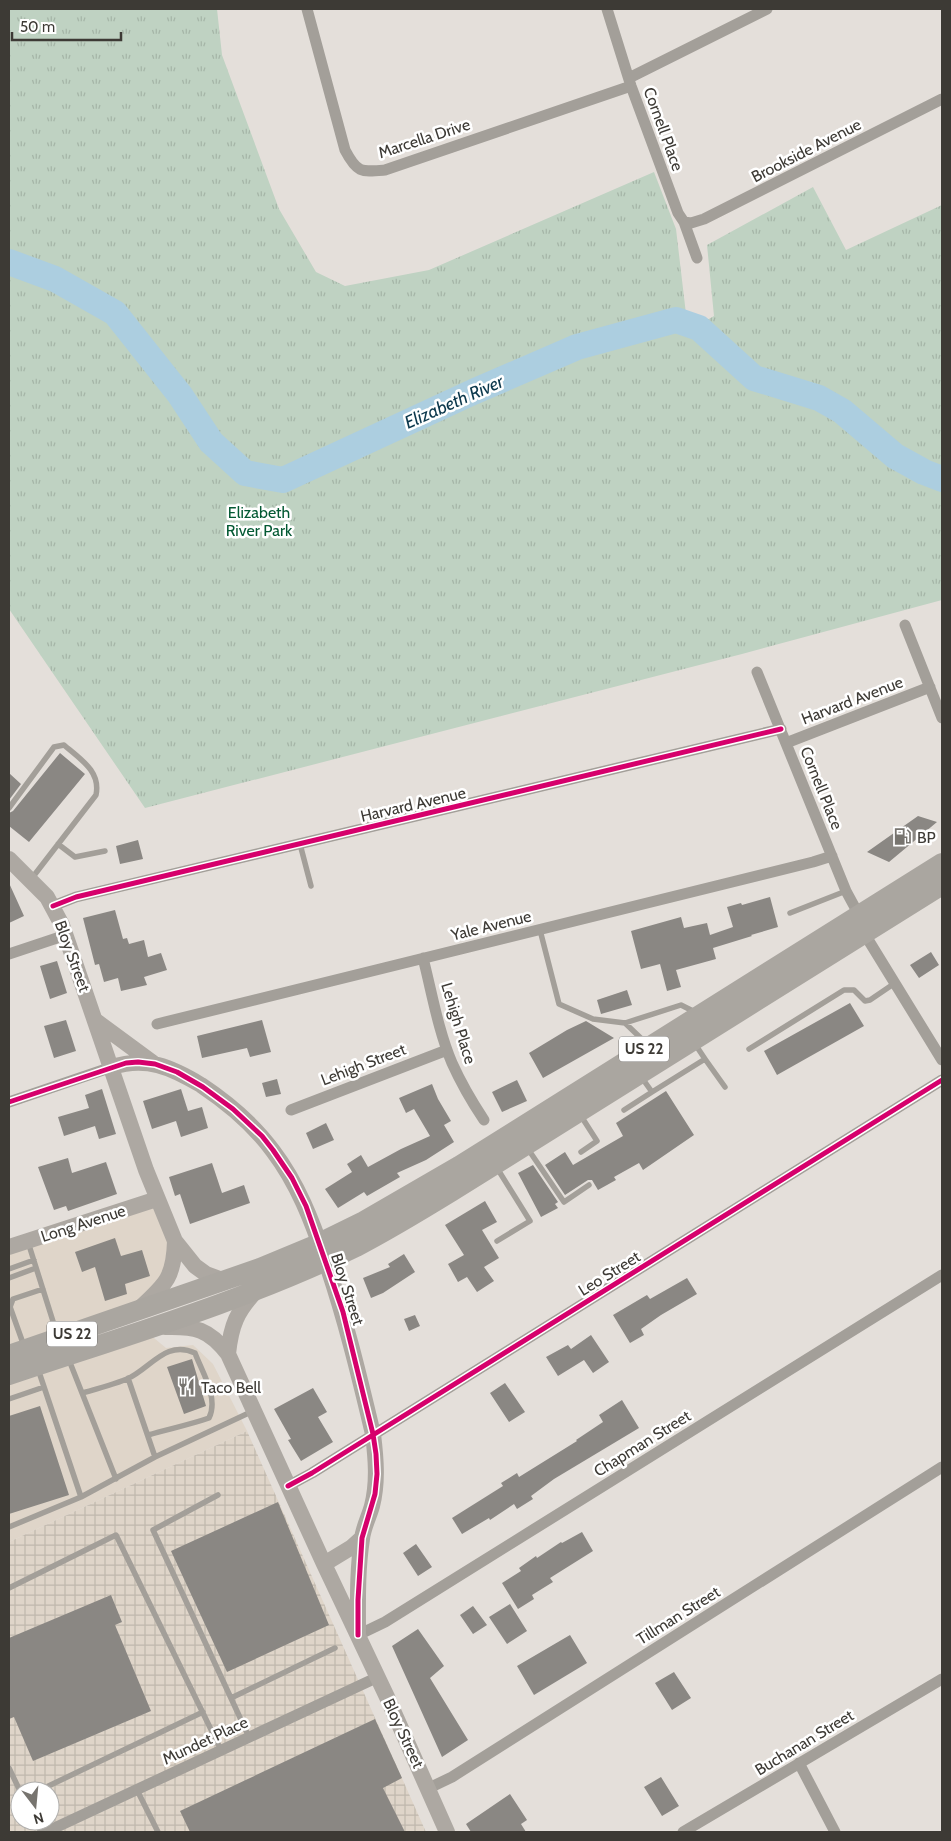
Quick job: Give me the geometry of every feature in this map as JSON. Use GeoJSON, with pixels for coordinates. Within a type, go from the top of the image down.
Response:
{"type":"FeatureCollection","features":[{"type":"Feature","properties":{"kind":"highway","name":"US 22"},"geometry":{"type":"LineString","coordinates":[[9,1375],[24,1357],[63,1347],[139,1321],[257,1290],[314,1266],[404,1221],[693,1040],[862,924],[942,862]]}},
{"type":"Feature","properties":{"kind":"highway","name":"US 22"},"geometry":{"type":"LineString","coordinates":[[139,1321],[225,1281],[296,1253],[382,1211],[467,1160],[699,1014],[862,924],[942,884]]}},
{"type":"Feature","properties":{"kind":"street","name":"Marcella Drive"},"geometry":{"type":"LineString","coordinates":[[307,9],[345,150],[353,165],[365,172],[385,170],[630,82],[768,9]]}},
{"type":"Feature","properties":{"kind":"street","name":"Cornell Place"},"geometry":{"type":"LineString","coordinates":[[607,9],[630,82],[678,213],[684,222],[697,258]]}},
{"type":"Feature","properties":{"kind":"street","name":"Brookside Avenue"},"geometry":{"type":"LineString","coordinates":[[684,222],[691,223],[704,219],[942,99]]}},
{"type":"Feature","properties":{"kind":"street"},"geometry":{"type":"LineString","coordinates":[[905,625],[942,718]]}},
{"type":"Feature","properties":{"kind":"street","name":"Cornell Place"},"geometry":{"type":"LineString","coordinates":[[757,672],[846,891],[895,983],[942,1060]]}},
{"type":"Feature","properties":{"kind":"street","name":"Harvard Avenue"},"geometry":{"type":"LineString","coordinates":[[786,742],[930,687]]}},
{"type":"Feature","properties":{"kind":"street","name":"Harvard Avenue"},"geometry":{"type":"LineString","coordinates":[[53,906],[76,897],[781,729]]}},
{"type":"Feature","properties":{"kind":"street","name":"Yale Avenue"},"geometry":{"type":"LineString","coordinates":[[157,1024],[832,856]]}},
{"type":"Feature","properties":{"kind":"street","name":"Bloy Street"},"geometry":{"type":"LineString","coordinates":[[9,859],[31,880],[53,906],[66,935],[157,1200],[175,1241],[195,1266],[206,1274],[225,1281]]}},
{"type":"Feature","properties":{"kind":"street"},"geometry":{"type":"LineString","coordinates":[[9,954],[66,935]]}},
{"type":"Feature","properties":{"kind":"street","name":"Lehigh Place"},"geometry":{"type":"LineString","coordinates":[[423,958],[447,1050],[463,1085],[484,1120]]}},
{"type":"Feature","properties":{"kind":"street"},"geometry":{"type":"LineString","coordinates":[[96,1020],[155,1064]]}},
{"type":"Feature","properties":{"kind":"street","name":"Lehigh Street"},"geometry":{"type":"LineString","coordinates":[[291,1110],[447,1050]]}},
{"type":"Feature","properties":{"kind":"street","name":"Bloy Street"},"geometry":{"type":"LineString","coordinates":[[112,1067],[132,1062],[155,1064],[189,1078],[218,1097],[262,1136],[282,1164],[306,1206],[349,1334],[376,1454],[376,1485],[362,1538],[358,1635]]}},
{"type":"Feature","properties":{"kind":"street"},"geometry":{"type":"LineString","coordinates":[[9,1102],[112,1067]]}},
{"type":"Feature","properties":{"kind":"street","name":"Leo Street"},"geometry":{"type":"LineString","coordinates":[[288,1486],[312,1473],[942,1080]]}},
{"type":"Feature","properties":{"kind":"street","name":"Long Avenue"},"geometry":{"type":"LineString","coordinates":[[9,1247],[157,1200]]}},
{"type":"Feature","properties":{"kind":"street","name":"Bloy Street"},"geometry":{"type":"LineString","coordinates":[[175,1241],[174,1264],[169,1278],[139,1321],[196,1328],[212,1336],[228,1354],[429,1788],[447,1832]]}},
{"type":"Feature","properties":{"kind":"street","name":"Chapman Street"},"geometry":{"type":"LineString","coordinates":[[358,1635],[385,1622],[942,1275]]}},
{"type":"Feature","properties":{"kind":"street"},"geometry":{"type":"LineString","coordinates":[[228,1354],[231,1332],[237,1315],[257,1290]]}},
{"type":"Feature","properties":{"kind":"street","name":"Tillman Street"},"geometry":{"type":"LineString","coordinates":[[429,1788],[452,1777],[942,1467]]}},
{"type":"Feature","properties":{"kind":"street"},"geometry":{"type":"LineString","coordinates":[[324,1564],[352,1547],[362,1538]]}},
{"type":"Feature","properties":{"kind":"street","name":"Mundet Place"},"geometry":{"type":"LineString","coordinates":[[46,1832],[378,1677]]}},
{"type":"Feature","properties":{"kind":"street","name":"Buchanan Street"},"geometry":{"type":"LineString","coordinates":[[683,1832],[942,1679]]}},
{"type":"Feature","properties":{"kind":"street"},"geometry":{"type":"LineString","coordinates":[[799,1763],[835,1832]]}},
{"type":"Feature","properties":{"kind":"lane"},"geometry":{"type":"LineString","coordinates":[[9,808],[54,747],[64,745],[91,768],[98,785],[96,795],[31,880]]}},
{"type":"Feature","properties":{"kind":"lane"},"geometry":{"type":"LineString","coordinates":[[58,844],[75,857],[105,850]]}},
{"type":"Feature","properties":{"kind":"lane"},"geometry":{"type":"LineString","coordinates":[[300,844],[311,886]]}},
{"type":"Feature","properties":{"kind":"lane"},"geometry":{"type":"LineString","coordinates":[[790,913],[846,891]]}},
{"type":"Feature","properties":{"kind":"lane"},"geometry":{"type":"LineString","coordinates":[[540,930],[559,1004],[593,1019],[625,1023],[682,1005],[699,1014]]}},
{"type":"Feature","properties":{"kind":"lane"},"geometry":{"type":"LineString","coordinates":[[750,1049],[844,990],[854,990],[866,1001],[895,983]]}},
{"type":"Feature","properties":{"kind":"lane"},"geometry":{"type":"LineString","coordinates":[[625,1023],[649,1046]]}},
{"type":"Feature","properties":{"kind":"lane"},"geometry":{"type":"LineString","coordinates":[[693,1040],[725,1087]]}},
{"type":"Feature","properties":{"kind":"lane"},"geometry":{"type":"LineString","coordinates":[[624,1110],[705,1059]]}},
{"type":"Feature","properties":{"kind":"lane"},"geometry":{"type":"LineString","coordinates":[[640,1074],[652,1092]]}},
{"type":"Feature","properties":{"kind":"lane"},"geometry":{"type":"LineString","coordinates":[[579,1112],[597,1141],[581,1152]]}},
{"type":"Feature","properties":{"kind":"lane"},"geometry":{"type":"LineString","coordinates":[[526,1145],[564,1202],[589,1186]]}},
{"type":"Feature","properties":{"kind":"lane"},"geometry":{"type":"LineString","coordinates":[[495,1164],[530,1221],[497,1241]]}},
{"type":"Feature","properties":{"kind":"lane"},"geometry":{"type":"LineString","coordinates":[[28,1241],[63,1347],[116,1479]]}},
{"type":"Feature","properties":{"kind":"lane"},"geometry":{"type":"LineString","coordinates":[[9,1269],[34,1260]]}},
{"type":"Feature","properties":{"kind":"lane"},"geometry":{"type":"LineString","coordinates":[[9,1278],[36,1268]]}},
{"type":"Feature","properties":{"kind":"lane"},"geometry":{"type":"LineString","coordinates":[[43,1289],[13,1299],[9,1305],[24,1357],[44,1387],[81,1497]]}},
{"type":"Feature","properties":{"kind":"lane"},"geometry":{"type":"LineString","coordinates":[[82,1393],[128,1378],[160,1356],[174,1350],[186,1348],[195,1353],[212,1397],[212,1412],[209,1418],[188,1426],[148,1435]]}},
{"type":"Feature","properties":{"kind":"lane"},"geometry":{"type":"LineString","coordinates":[[128,1378],[155,1457]]}},
{"type":"Feature","properties":{"kind":"lane"},"geometry":{"type":"LineString","coordinates":[[9,1399],[44,1387]]}},
{"type":"Feature","properties":{"kind":"lane"},"geometry":{"type":"LineString","coordinates":[[9,1527],[81,1497],[155,1457],[253,1411]]}},
{"type":"Feature","properties":{"kind":"lane"},"geometry":{"type":"LineString","coordinates":[[218,1495],[153,1530],[249,1737]]}},
{"type":"Feature","properties":{"kind":"lane"},"geometry":{"type":"LineString","coordinates":[[9,1588],[116,1535],[221,1750]]}},
{"type":"Feature","properties":{"kind":"lane"},"geometry":{"type":"LineString","coordinates":[[231,1698],[336,1648]]}},
{"type":"Feature","properties":{"kind":"lane"},"geometry":{"type":"LineString","coordinates":[[59,1781],[203,1712]]}},
{"type":"Feature","properties":{"kind":"lane"},"geometry":{"type":"LineString","coordinates":[[9,1768],[15,1781]]}},
{"type":"Feature","properties":{"kind":"lane"},"geometry":{"type":"LineString","coordinates":[[137,1790],[158,1832]]}},
{"type":"Feature","properties":{"kind":"shaded area"},"geometry":{"type":"Polygon","coordinates":[[[157,1199],[175,1241],[159,1291],[9,1355],[9,1249],[157,1199]]]}},
{"type":"Feature","properties":{"kind":"shaded area"},"geometry":{"type":"Polygon","coordinates":[[[143,1329],[166,1348],[193,1345],[213,1364],[247,1431],[9,1542],[9,1375],[143,1329]]]}},
{"type":"Feature","properties":{"kind":"shaded area"},"geometry":{"type":"Polygon","coordinates":[[[247,1431],[426,1832],[9,1832],[9,1542],[247,1431]]]}},
{"type":"Feature","properties":{"kind":"green space","name":"Elizabeth River Park"},"geometry":{"type":"Polygon","coordinates":[[[9,9],[217,9],[222,55],[279,209],[316,272],[345,286],[429,270],[654,172],[676,229],[688,331],[714,316],[707,245],[813,187],[846,250],[942,205],[942,600],[742,654],[145,808],[9,609],[9,9]]]}},
{"type":"Feature","properties":{"kind":"building"},"geometry":{"type":"Polygon","coordinates":[[[60,753],[85,774],[29,842],[9,826],[9,813],[13,811],[60,753]]]}},
{"type":"Feature","properties":{"kind":"building"},"geometry":{"type":"Polygon","coordinates":[[[9,773],[21,784],[9,800],[9,773]]]}},
{"type":"Feature","properties":{"kind":"building","name":"BP"},"geometry":{"type":"Polygon","coordinates":[[[918,816],[937,822],[889,862],[867,852],[918,816]]]}},
{"type":"Feature","properties":{"kind":"building"},"geometry":{"type":"Polygon","coordinates":[[[138,840],[143,859],[120,864],[116,846],[138,840]]]}},
{"type":"Feature","properties":{"kind":"building"},"geometry":{"type":"Polygon","coordinates":[[[9,883],[24,916],[9,923],[9,883]]]}},
{"type":"Feature","properties":{"kind":"building"},"geometry":{"type":"Polygon","coordinates":[[[770,897],[778,927],[713,948],[716,959],[676,970],[681,987],[667,991],[660,964],[641,969],[631,931],[681,917],[684,928],[707,923],[710,935],[733,927],[727,907],[770,897]]]}},
{"type":"Feature","properties":{"kind":"building"},"geometry":{"type":"Polygon","coordinates":[[[115,910],[123,939],[127,938],[129,944],[144,940],[148,957],[161,953],[167,970],[144,977],[147,985],[121,991],[118,978],[104,982],[99,964],[95,965],[83,918],[115,910]]]}},
{"type":"Feature","properties":{"kind":"building"},"geometry":{"type":"Polygon","coordinates":[[[931,952],[939,965],[919,978],[910,965],[931,952]]]}},
{"type":"Feature","properties":{"kind":"building"},"geometry":{"type":"Polygon","coordinates":[[[57,961],[67,993],[50,999],[40,966],[57,961]]]}},
{"type":"Feature","properties":{"kind":"building"},"geometry":{"type":"Polygon","coordinates":[[[627,990],[632,1005],[601,1014],[597,1000],[627,990]]]}},
{"type":"Feature","properties":{"kind":"building"},"geometry":{"type":"Polygon","coordinates":[[[850,1003],[864,1026],[777,1075],[764,1051],[850,1003]]]}},
{"type":"Feature","properties":{"kind":"building"},"geometry":{"type":"Polygon","coordinates":[[[66,1020],[76,1051],[54,1058],[44,1026],[66,1020]]]}},
{"type":"Feature","properties":{"kind":"building"},"geometry":{"type":"Polygon","coordinates":[[[262,1020],[271,1052],[250,1057],[247,1048],[202,1058],[197,1036],[262,1020]]]}},
{"type":"Feature","properties":{"kind":"building"},"geometry":{"type":"Polygon","coordinates":[[[586,1021],[614,1038],[543,1078],[529,1053],[586,1021]]]}},
{"type":"Feature","properties":{"kind":"building"},"geometry":{"type":"Polygon","coordinates":[[[277,1079],[281,1094],[266,1097],[262,1083],[277,1079]]]}},
{"type":"Feature","properties":{"kind":"building"},"geometry":{"type":"Polygon","coordinates":[[[517,1080],[527,1101],[502,1112],[492,1092],[517,1080]]]}},
{"type":"Feature","properties":{"kind":"building"},"geometry":{"type":"Polygon","coordinates":[[[432,1084],[438,1099],[451,1121],[444,1125],[454,1142],[426,1160],[397,1173],[400,1177],[367,1196],[364,1192],[338,1208],[325,1189],[352,1172],[347,1164],[361,1155],[368,1167],[430,1136],[414,1109],[406,1113],[399,1098],[432,1084]]]}},
{"type":"Feature","properties":{"kind":"building"},"geometry":{"type":"Polygon","coordinates":[[[102,1089],[116,1134],[99,1139],[95,1126],[64,1136],[58,1117],[89,1108],[85,1095],[102,1089]]]}},
{"type":"Feature","properties":{"kind":"building"},"geometry":{"type":"Polygon","coordinates":[[[181,1089],[188,1111],[202,1107],[208,1128],[181,1137],[176,1121],[152,1129],[143,1101],[181,1089]]]}},
{"type":"Feature","properties":{"kind":"building"},"geometry":{"type":"Polygon","coordinates":[[[666,1091],[694,1135],[643,1170],[639,1163],[614,1177],[616,1180],[598,1190],[592,1180],[588,1180],[565,1195],[545,1165],[565,1152],[573,1165],[623,1136],[616,1123],[666,1091]]]}},
{"type":"Feature","properties":{"kind":"building"},"geometry":{"type":"Polygon","coordinates":[[[326,1123],[334,1140],[313,1149],[306,1133],[326,1123]]]}},
{"type":"Feature","properties":{"kind":"building"},"geometry":{"type":"Polygon","coordinates":[[[68,1158],[72,1173],[106,1162],[117,1194],[68,1211],[66,1206],[54,1210],[38,1167],[68,1158]]]}},
{"type":"Feature","properties":{"kind":"building"},"geometry":{"type":"Polygon","coordinates":[[[212,1163],[222,1193],[244,1185],[250,1203],[190,1224],[180,1194],[175,1196],[169,1177],[212,1163]]]}},
{"type":"Feature","properties":{"kind":"building"},"geometry":{"type":"Polygon","coordinates":[[[533,1165],[558,1202],[555,1204],[558,1208],[541,1217],[518,1173],[533,1165]]]}},
{"type":"Feature","properties":{"kind":"building"},"geometry":{"type":"Polygon","coordinates":[[[485,1201],[497,1222],[482,1230],[499,1258],[484,1267],[494,1281],[477,1292],[467,1277],[458,1282],[448,1264],[464,1255],[445,1225],[485,1201]]]}},
{"type":"Feature","properties":{"kind":"building"},"geometry":{"type":"Polygon","coordinates":[[[115,1238],[121,1256],[142,1250],[150,1276],[125,1284],[127,1294],[105,1301],[95,1267],[82,1272],[75,1252],[115,1238]]]}},
{"type":"Feature","properties":{"kind":"building"},"geometry":{"type":"Polygon","coordinates":[[[404,1254],[415,1272],[383,1293],[371,1298],[363,1278],[390,1267],[388,1264],[404,1254]]]}},
{"type":"Feature","properties":{"kind":"building"},"geometry":{"type":"Polygon","coordinates":[[[687,1278],[697,1294],[641,1329],[644,1335],[630,1343],[613,1315],[647,1295],[650,1299],[687,1278]]]}},
{"type":"Feature","properties":{"kind":"building"},"geometry":{"type":"Polygon","coordinates":[[[415,1315],[420,1326],[409,1331],[404,1319],[415,1315]]]}},
{"type":"Feature","properties":{"kind":"building"},"geometry":{"type":"Polygon","coordinates":[[[591,1335],[609,1362],[593,1373],[584,1360],[558,1376],[546,1357],[568,1345],[571,1349],[591,1335]]]}},
{"type":"Feature","properties":{"kind":"building","name":"Taco Bell"},"geometry":{"type":"Polygon","coordinates":[[[192,1359],[206,1406],[184,1414],[167,1367],[192,1359]]]}},
{"type":"Feature","properties":{"kind":"building"},"geometry":{"type":"Polygon","coordinates":[[[505,1383],[525,1412],[509,1422],[490,1393],[505,1383]]]}},
{"type":"Feature","properties":{"kind":"building"},"geometry":{"type":"Polygon","coordinates":[[[313,1388],[327,1412],[318,1417],[333,1442],[301,1461],[288,1440],[291,1439],[274,1409],[313,1388]]]}},
{"type":"Feature","properties":{"kind":"building"},"geometry":{"type":"Polygon","coordinates":[[[622,1400],[639,1428],[554,1479],[531,1496],[533,1499],[517,1509],[514,1504],[490,1520],[489,1518],[462,1534],[452,1518],[503,1486],[501,1483],[517,1473],[519,1477],[577,1441],[603,1422],[599,1415],[622,1400]]]}},
{"type":"Feature","properties":{"kind":"building"},"geometry":{"type":"Polygon","coordinates":[[[40,1406],[69,1495],[9,1514],[9,1416],[40,1406]]]}},
{"type":"Feature","properties":{"kind":"building"},"geometry":{"type":"Polygon","coordinates":[[[278,1502],[329,1625],[227,1672],[171,1551],[278,1502]]]}},
{"type":"Feature","properties":{"kind":"building"},"geometry":{"type":"Polygon","coordinates":[[[582,1532],[593,1551],[550,1578],[553,1582],[532,1595],[534,1599],[518,1609],[502,1583],[521,1571],[519,1568],[536,1556],[537,1558],[561,1542],[582,1532]]]}},
{"type":"Feature","properties":{"kind":"building"},"geometry":{"type":"Polygon","coordinates":[[[416,1544],[432,1567],[418,1576],[403,1553],[416,1544]]]}},
{"type":"Feature","properties":{"kind":"building"},"geometry":{"type":"Polygon","coordinates":[[[111,1595],[122,1622],[115,1625],[151,1711],[33,1761],[14,1717],[9,1719],[9,1638],[111,1595]]]}},
{"type":"Feature","properties":{"kind":"building"},"geometry":{"type":"Polygon","coordinates":[[[510,1604],[527,1631],[507,1644],[489,1617],[510,1604]]]}},
{"type":"Feature","properties":{"kind":"building"},"geometry":{"type":"Polygon","coordinates":[[[473,1606],[487,1625],[473,1634],[460,1615],[473,1606]]]}},
{"type":"Feature","properties":{"kind":"building"},"geometry":{"type":"Polygon","coordinates":[[[418,1629],[444,1666],[430,1678],[468,1740],[442,1757],[392,1646],[418,1629]]]}},
{"type":"Feature","properties":{"kind":"building"},"geometry":{"type":"Polygon","coordinates":[[[570,1635],[587,1663],[534,1695],[517,1666],[570,1635]]]}},
{"type":"Feature","properties":{"kind":"building"},"geometry":{"type":"Polygon","coordinates":[[[674,1672],[691,1698],[672,1710],[655,1683],[674,1672]]]}},
{"type":"Feature","properties":{"kind":"building"},"geometry":{"type":"Polygon","coordinates":[[[375,1719],[402,1778],[383,1788],[405,1832],[190,1832],[180,1811],[375,1719]]]}},
{"type":"Feature","properties":{"kind":"building"},"geometry":{"type":"Polygon","coordinates":[[[661,1777],[679,1806],[662,1816],[644,1787],[661,1777]]]}},
{"type":"Feature","properties":{"kind":"building"},"geometry":{"type":"Polygon","coordinates":[[[510,1794],[527,1820],[521,1824],[526,1832],[471,1832],[466,1824],[510,1794]]]}},
{"type":"Feature","properties":{"kind":"waterway","name":"Elizabeth River"},"geometry":{"type":"LineString","coordinates":[[9,262],[55,279],[115,313],[180,395],[211,442],[245,473],[283,480],[473,392],[577,347],[676,320],[699,328],[754,378],[819,398],[842,411],[895,456],[924,472],[942,479]]}},
{"type":"Feature","properties":{"kind":"cycle path"},"geometry":{"type":"LineString","coordinates":[[53,906],[76,897],[781,729]]}},
{"type":"Feature","properties":{"kind":"cycle path"},"geometry":{"type":"LineString","coordinates":[[9,1102],[126,1063],[155,1064],[177,1072],[203,1087],[233,1109],[262,1136],[292,1178],[306,1206],[343,1312],[373,1434],[376,1454],[375,1494],[362,1538],[358,1635]]}},
{"type":"Feature","properties":{"kind":"cycle path"},"geometry":{"type":"LineString","coordinates":[[288,1486],[312,1473],[942,1080]]}},
{"type":"Feature","properties":{"kind":"place","name":"BP"},"geometry":{"type":"Point","coordinates":[903,837]}},
{"type":"Feature","properties":{"kind":"place","name":"Taco Bell"},"geometry":{"type":"Point","coordinates":[187,1387]}}]}
